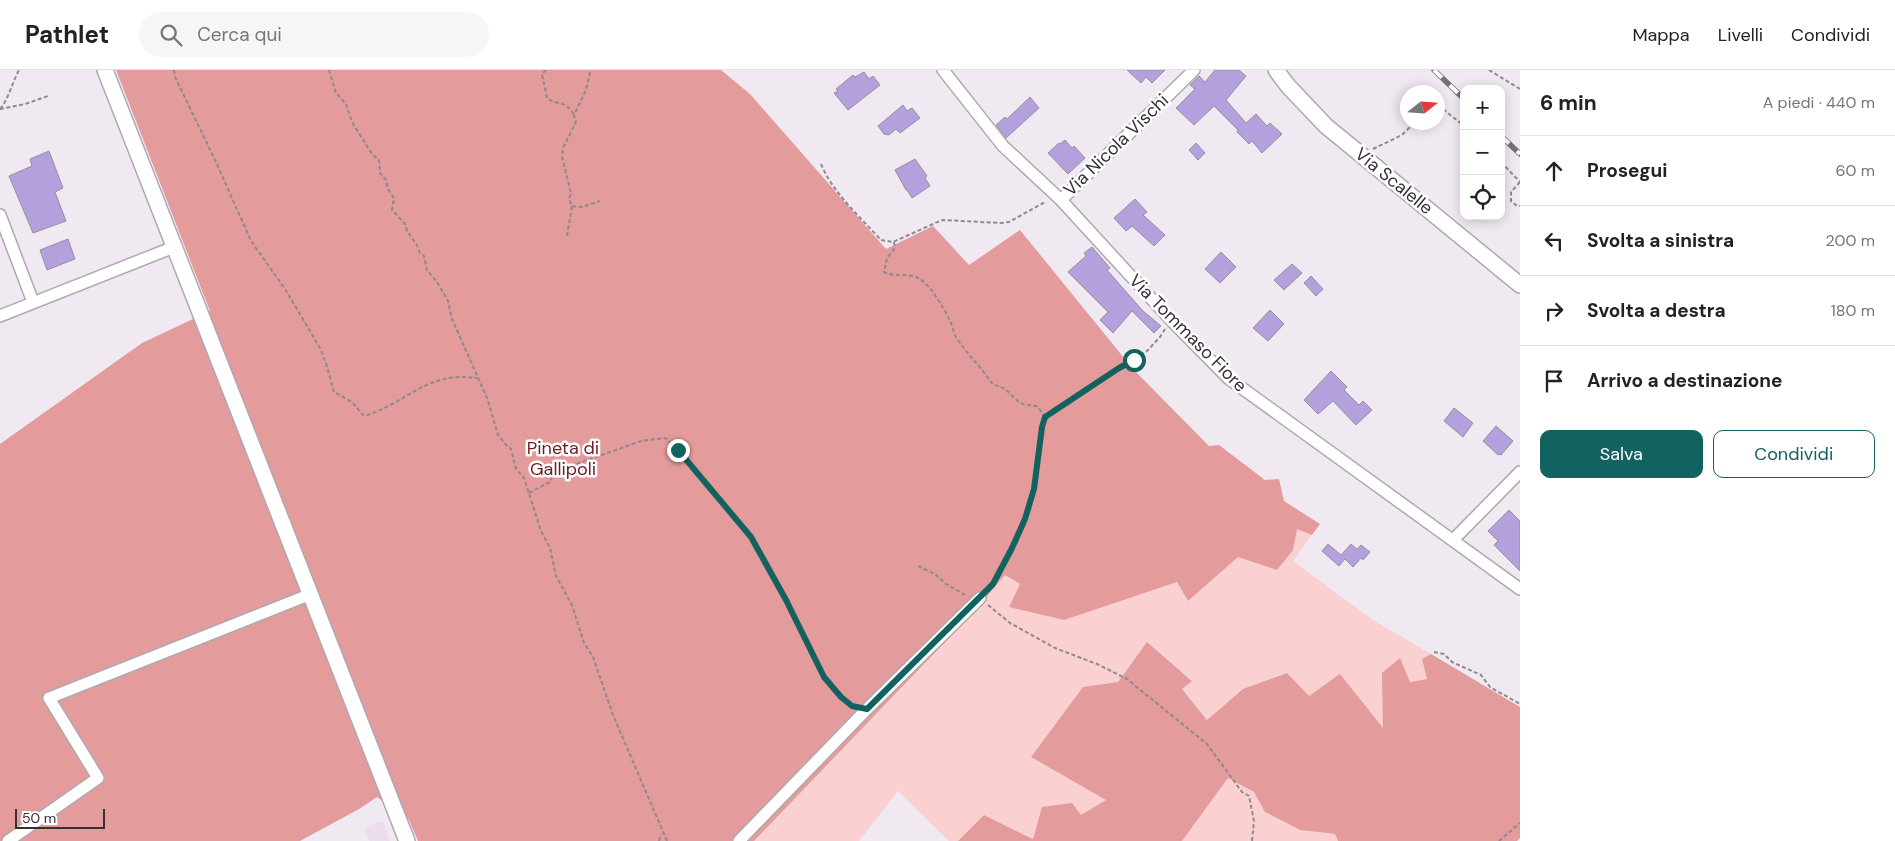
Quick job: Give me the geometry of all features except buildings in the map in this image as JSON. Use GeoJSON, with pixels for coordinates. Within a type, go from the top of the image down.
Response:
{"type":"FeatureCollection","features":[{"type":"Feature","properties":{"kind":"main road"},"geometry":{"type":"LineString","coordinates":[[105,70],[407,841]]}},
{"type":"Feature","properties":{"kind":"main road","name":"Via Scalelle"},"geometry":{"type":"LineString","coordinates":[[1276,70],[1288,86],[1326,126],[1520,284]]}},
{"type":"Feature","properties":{"kind":"street","name":"Via Tommaso Fiore"},"geometry":{"type":"LineString","coordinates":[[943,70],[1003,146],[1058,198],[1171,320],[1228,378],[1520,589]]}},
{"type":"Feature","properties":{"kind":"street","name":"Via Nicola Vischi"},"geometry":{"type":"LineString","coordinates":[[1058,198],[1194,70]]}},
{"type":"Feature","properties":{"kind":"street"},"geometry":{"type":"LineString","coordinates":[[0,215],[33,302]]}},
{"type":"Feature","properties":{"kind":"street"},"geometry":{"type":"LineString","coordinates":[[0,316],[174,247]]}},
{"type":"Feature","properties":{"kind":"street"},"geometry":{"type":"LineString","coordinates":[[1453,540],[1520,472]]}},
{"type":"Feature","properties":{"kind":"street"},"geometry":{"type":"LineString","coordinates":[[8,841],[98,778],[49,698],[311,594]]}},
{"type":"Feature","properties":{"kind":"street"},"geometry":{"type":"LineString","coordinates":[[739,841],[867,709],[978,600]]}},
{"type":"Feature","properties":{"kind":"path"},"geometry":{"type":"LineString","coordinates":[[0,109],[7,100],[8,91],[19,70]]}},
{"type":"Feature","properties":{"kind":"path"},"geometry":{"type":"LineString","coordinates":[[174,70],[174,76],[216,162],[251,241],[285,289],[320,348],[334,392],[352,402],[364,416],[439,379],[466,376],[478,378]]}},
{"type":"Feature","properties":{"kind":"path"},"geometry":{"type":"LineString","coordinates":[[329,70],[336,93],[346,104],[352,122],[372,154],[379,160],[380,173],[386,180],[388,190],[394,198],[392,210],[406,225],[407,231],[420,253],[424,256],[427,270],[448,300],[452,319],[471,358],[472,367],[487,398],[498,435],[511,449],[516,469],[524,478],[525,487],[529,493],[541,531],[550,548],[556,576],[572,605],[584,643],[593,657],[613,715],[667,841]]}},
{"type":"Feature","properties":{"kind":"path"},"geometry":{"type":"LineString","coordinates":[[546,70],[542,74],[547,98],[564,103],[574,115],[576,122],[563,148],[562,157],[571,193],[569,199],[572,206],[567,236]]}},
{"type":"Feature","properties":{"kind":"path"},"geometry":{"type":"LineString","coordinates":[[574,115],[586,90],[589,70]]}},
{"type":"Feature","properties":{"kind":"path"},"geometry":{"type":"LineString","coordinates":[[1489,70],[1520,89]]}},
{"type":"Feature","properties":{"kind":"path"},"geometry":{"type":"LineString","coordinates":[[0,109],[25,104],[48,96]]}},
{"type":"Feature","properties":{"kind":"path"},"geometry":{"type":"LineString","coordinates":[[1445,111],[1460,123]]}},
{"type":"Feature","properties":{"kind":"path"},"geometry":{"type":"LineString","coordinates":[[1363,156],[1376,146],[1402,135],[1407,130]]}},
{"type":"Feature","properties":{"kind":"path"},"geometry":{"type":"LineString","coordinates":[[821,164],[836,189],[881,240],[894,242],[942,220],[1009,222],[1058,198]]}},
{"type":"Feature","properties":{"kind":"path"},"geometry":{"type":"LineString","coordinates":[[1505,166],[1520,182],[1511,192],[1512,201],[1517,206],[1520,206]]}},
{"type":"Feature","properties":{"kind":"path"},"geometry":{"type":"LineString","coordinates":[[572,206],[582,207],[600,201]]}},
{"type":"Feature","properties":{"kind":"path"},"geometry":{"type":"LineString","coordinates":[[894,242],[895,248],[887,258],[884,272],[893,275],[913,276],[925,283],[938,299],[949,318],[955,336],[966,348],[970,357],[987,374],[993,385],[997,385],[1010,392],[1021,404],[1035,405],[1042,411],[1045,417]]}},
{"type":"Feature","properties":{"kind":"path"},"geometry":{"type":"LineString","coordinates":[[978,600],[993,584],[1025,519],[1034,489],[1045,417],[1147,351],[1160,337]]}},
{"type":"Feature","properties":{"kind":"path"},"geometry":{"type":"LineString","coordinates":[[529,493],[550,482],[554,472],[641,441],[665,438],[678,450],[751,537],[786,600],[824,677],[841,697],[852,706],[867,709]]}},
{"type":"Feature","properties":{"kind":"path"},"geometry":{"type":"LineString","coordinates":[[918,566],[935,574],[946,584],[978,600],[1010,623],[1055,648],[1097,664],[1127,679],[1207,744],[1242,792],[1249,796],[1254,821],[1252,841]]}},
{"type":"Feature","properties":{"kind":"path"},"geometry":{"type":"LineString","coordinates":[[1434,652],[1444,654],[1452,662],[1481,675],[1490,687],[1520,704]]}},
{"type":"Feature","properties":{"kind":"path"},"geometry":{"type":"LineString","coordinates":[[1499,841],[1520,823]]}},
{"type":"Feature","properties":{"kind":"path"},"geometry":{"type":"LineString","coordinates":[[659,841],[662,832]]}},
{"type":"Feature","properties":{"kind":"shaded area"},"geometry":{"type":"Polygon","coordinates":[[[1297,528],[1312,535],[1293,561],[1373,620],[1431,654],[1422,659],[1428,679],[1410,682],[1384,729],[1309,696],[1243,689],[1207,720],[1182,689],[1192,680],[1147,642],[1118,682],[1083,687],[1031,757],[1107,800],[1034,839],[984,815],[958,841],[949,841],[898,791],[859,841],[754,841],[972,614],[1005,575],[1020,584],[1009,607],[1063,620],[1177,582],[1188,601],[1238,557],[1293,550],[1297,528]]]}},
{"type":"Feature","properties":{"kind":"shaded area"},"geometry":{"type":"Polygon","coordinates":[[[1228,778],[1254,792],[1265,812],[1300,830],[1335,834],[1338,841],[1182,841],[1228,778]]]}},
{"type":"Feature","properties":{"kind":"shaded area"},"geometry":{"type":"Polygon","coordinates":[[[383,821],[390,841],[369,841],[364,828],[383,821]]]}},
{"type":"Feature","properties":{"kind":"green space","name":"Pineta di Gallipoli"},"geometry":{"type":"Polygon","coordinates":[[[116,70],[721,70],[750,94],[886,249],[933,226],[969,265],[1020,230],[1133,369],[1209,446],[1219,445],[1265,480],[1279,479],[1284,501],[1320,524],[1312,535],[1297,529],[1293,550],[1277,570],[1238,557],[1188,601],[1177,582],[1064,620],[1009,607],[1020,584],[1005,575],[972,614],[754,841],[418,841],[409,820],[377,797],[300,841],[0,841],[0,444],[142,343],[210,311],[116,70]]]}},
{"type":"Feature","properties":{"kind":"green space"},"geometry":{"type":"Polygon","coordinates":[[[1147,642],[1192,681],[1182,689],[1207,720],[1243,689],[1287,673],[1309,696],[1340,674],[1383,728],[1382,673],[1400,658],[1410,682],[1427,679],[1422,659],[1431,654],[1520,707],[1520,838],[1517,841],[1338,841],[1335,834],[1300,830],[1265,812],[1254,792],[1228,778],[1182,841],[958,841],[984,815],[1033,839],[1042,807],[1072,803],[1081,815],[1106,800],[1031,757],[1083,687],[1118,682],[1147,642]]]}},
{"type":"Feature","properties":{"kind":"railway"},"geometry":{"type":"LineString","coordinates":[[1434,70],[1460,95]]}},
{"type":"Feature","properties":{"kind":"railway"},"geometry":{"type":"LineString","coordinates":[[1505,140],[1520,154]]}},
{"type":"Feature","properties":{"kind":"route"},"geometry":{"type":"LineString","coordinates":[[678,450],[751,537],[786,600],[824,677],[841,697],[852,706],[867,709],[993,584],[1025,519],[1034,489],[1045,417],[1134,360]]}}]}
